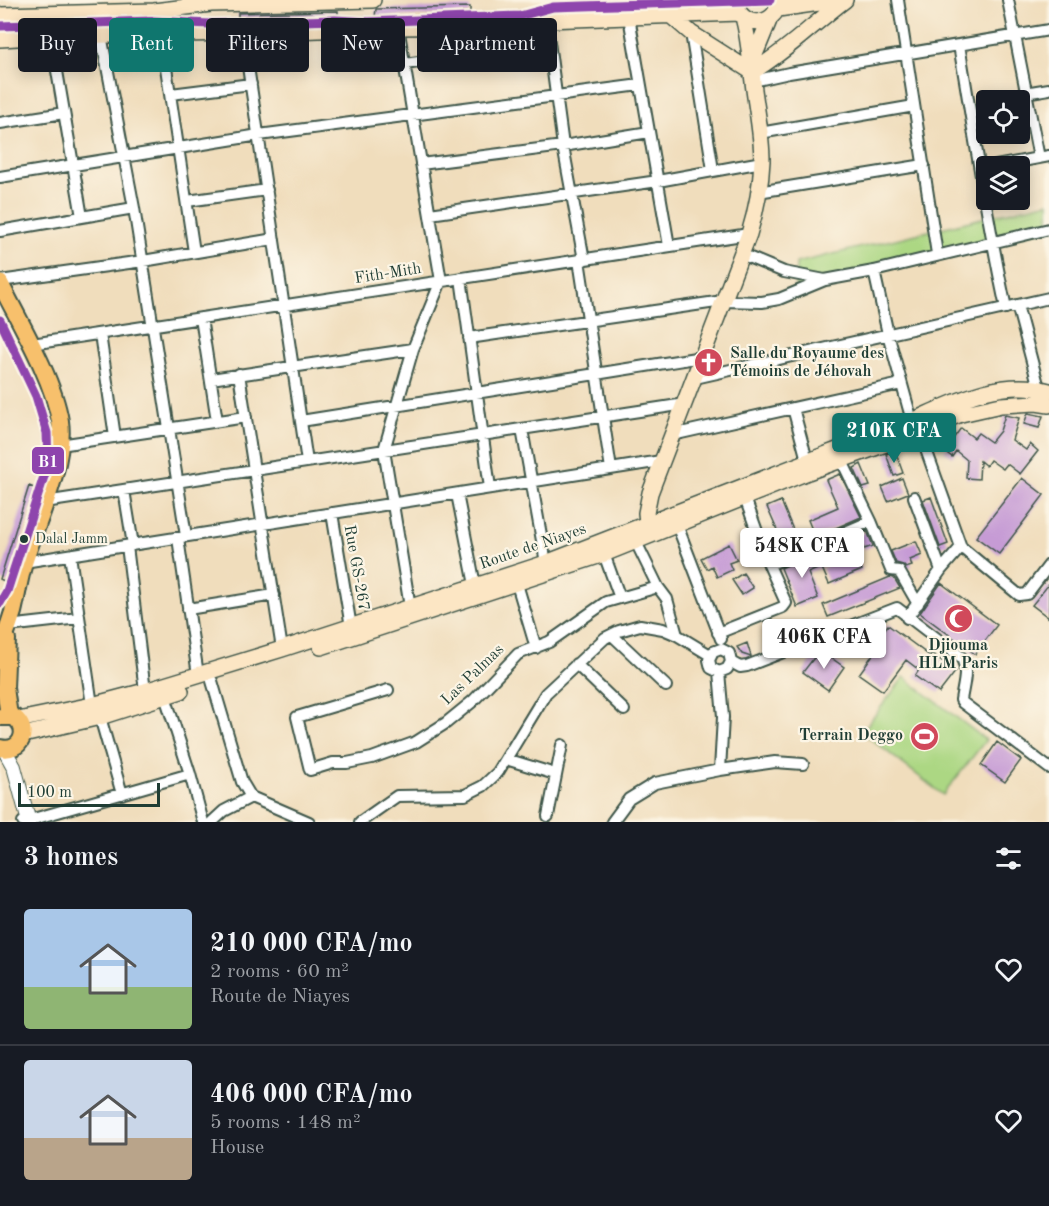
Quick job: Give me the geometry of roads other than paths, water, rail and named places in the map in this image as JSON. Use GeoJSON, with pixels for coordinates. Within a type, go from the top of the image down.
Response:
{"type":"FeatureCollection","features":[{"type":"Feature","properties":{"kind":"main road"},"geometry":{"type":"LineString","coordinates":[[0,15],[96,7],[373,0]]}},
{"type":"Feature","properties":{"kind":"main road"},"geometry":{"type":"LineString","coordinates":[[557,20],[739,10],[756,22],[776,9],[840,0]]}},
{"type":"Feature","properties":{"kind":"main road"},"geometry":{"type":"LineString","coordinates":[[752,73],[790,47],[845,0]]}},
{"type":"Feature","properties":{"kind":"main road"},"geometry":{"type":"LineString","coordinates":[[752,73],[776,9]]}},
{"type":"Feature","properties":{"kind":"main road"},"geometry":{"type":"LineString","coordinates":[[644,534],[648,501],[661,461],[749,234],[758,192],[762,162],[760,133],[749,41],[739,10]]}},
{"type":"Feature","properties":{"kind":"main road"},"geometry":{"type":"LineString","coordinates":[[670,15],[691,33],[752,73]]}},
{"type":"Feature","properties":{"kind":"main road"},"geometry":{"type":"LineString","coordinates":[[97,35],[109,35]]}},
{"type":"Feature","properties":{"kind":"main road"},"geometry":{"type":"LineString","coordinates":[[0,39],[18,38]]}},
{"type":"Feature","properties":{"kind":"main road"},"geometry":{"type":"LineString","coordinates":[[0,282],[32,344],[56,405],[60,424],[60,445],[45,502],[24,562],[0,651]]}},
{"type":"Feature","properties":{"kind":"main road","name":"Route de Niayes"},"geometry":{"type":"LineString","coordinates":[[10,733],[165,696],[282,649],[475,585],[677,525],[841,459],[915,425],[963,397],[1003,389],[1044,390]]}},
{"type":"Feature","properties":{"kind":"main road","name":"Route de Niayes"},"geometry":{"type":"LineString","coordinates":[[96,711],[145,691],[205,678],[517,584],[604,554],[807,460],[915,425],[1001,405],[1036,403],[1049,405]]}},
{"type":"Feature","properties":{"kind":"main road"},"geometry":{"type":"LineString","coordinates":[[8,626],[5,678],[10,733]]}},
{"type":"Feature","properties":{"kind":"street"},"geometry":{"type":"LineString","coordinates":[[898,0],[937,254]]}},
{"type":"Feature","properties":{"kind":"street"},"geometry":{"type":"LineString","coordinates":[[1008,0],[1024,90]]}},
{"type":"Feature","properties":{"kind":"street"},"geometry":{"type":"LineString","coordinates":[[629,17],[669,246]]}},
{"type":"Feature","properties":{"kind":"street"},"geometry":{"type":"LineString","coordinates":[[752,73],[789,73],[1049,30]]}},
{"type":"Feature","properties":{"kind":"street"},"geometry":{"type":"LineString","coordinates":[[691,33],[713,170]]}},
{"type":"Feature","properties":{"kind":"street"},"geometry":{"type":"LineString","coordinates":[[101,35],[135,208],[177,482],[188,609],[205,678],[242,782],[251,796],[293,819],[309,822]]}},
{"type":"Feature","properties":{"kind":"street"},"geometry":{"type":"LineString","coordinates":[[959,45],[981,156]]}},
{"type":"Feature","properties":{"kind":"street"},"geometry":{"type":"LineString","coordinates":[[411,608],[384,450],[413,349],[441,281],[405,64],[417,62]]}},
{"type":"Feature","properties":{"kind":"street"},"geometry":{"type":"LineString","coordinates":[[57,72],[82,217]]}},
{"type":"Feature","properties":{"kind":"street"},"geometry":{"type":"LineString","coordinates":[[167,72],[194,252]]}},
{"type":"Feature","properties":{"kind":"street"},"geometry":{"type":"LineString","coordinates":[[249,72],[307,462]]}},
{"type":"Feature","properties":{"kind":"street"},"geometry":{"type":"LineString","coordinates":[[552,72],[611,469]]}},
{"type":"Feature","properties":{"kind":"street"},"geometry":{"type":"LineString","coordinates":[[171,94],[251,84]]}},
{"type":"Feature","properties":{"kind":"street"},"geometry":{"type":"LineString","coordinates":[[0,177],[258,135],[640,85]]}},
{"type":"Feature","properties":{"kind":"street"},"geometry":{"type":"LineString","coordinates":[[1030,92],[1049,89]]}},
{"type":"Feature","properties":{"kind":"street"},"geometry":{"type":"LineString","coordinates":[[760,133],[915,106]]}},
{"type":"Feature","properties":{"kind":"street"},"geometry":{"type":"LineString","coordinates":[[1030,110],[1044,157]]}},
{"type":"Feature","properties":{"kind":"street"},"geometry":{"type":"LineString","coordinates":[[0,123],[64,113]]}},
{"type":"Feature","properties":{"kind":"street"},"geometry":{"type":"LineString","coordinates":[[421,164],[563,146],[649,132]]}},
{"type":"Feature","properties":{"kind":"street"},"geometry":{"type":"LineString","coordinates":[[430,214],[658,181],[762,162]]}},
{"type":"Feature","properties":{"kind":"street"},"geometry":{"type":"LineString","coordinates":[[758,192],[924,165]]}},
{"type":"Feature","properties":{"kind":"street"},"geometry":{"type":"LineString","coordinates":[[187,201],[267,190]]}},
{"type":"Feature","properties":{"kind":"street"},"geometry":{"type":"LineString","coordinates":[[0,231],[135,208]]}},
{"type":"Feature","properties":{"kind":"street"},"geometry":{"type":"LineString","coordinates":[[988,210],[991,242],[1011,307],[1044,390]]}},
{"type":"Feature","properties":{"kind":"street"},"geometry":{"type":"LineString","coordinates":[[470,338],[723,301],[762,302],[779,299],[825,280],[874,271],[937,254],[1049,229]]}},
{"type":"Feature","properties":{"kind":"street","name":"Fith-Mith"},"geometry":{"type":"LineString","coordinates":[[32,344],[749,234]]}},
{"type":"Feature","properties":{"kind":"street"},"geometry":{"type":"LineString","coordinates":[[0,282],[274,239]]}},
{"type":"Feature","properties":{"kind":"street"},"geometry":{"type":"LineString","coordinates":[[741,254],[784,272],[825,280]]}},
{"type":"Feature","properties":{"kind":"street"},"geometry":{"type":"LineString","coordinates":[[874,271],[901,384],[961,547],[1019,595],[1027,594],[1049,565]]}},
{"type":"Feature","properties":{"kind":"street"},"geometry":{"type":"LineString","coordinates":[[461,278],[490,488]]}},
{"type":"Feature","properties":{"kind":"street"},"geometry":{"type":"LineString","coordinates":[[695,378],[1049,298]]}},
{"type":"Feature","properties":{"kind":"street"},"geometry":{"type":"LineString","coordinates":[[201,318],[217,421]]}},
{"type":"Feature","properties":{"kind":"street"},"geometry":{"type":"LineString","coordinates":[[100,334],[115,437]]}},
{"type":"Feature","properties":{"kind":"street"},"geometry":{"type":"LineString","coordinates":[[211,379],[413,349]]}},
{"type":"Feature","properties":{"kind":"street"},"geometry":{"type":"LineString","coordinates":[[301,421],[702,357]]}},
{"type":"Feature","properties":{"kind":"street"},"geometry":{"type":"LineString","coordinates":[[239,374],[282,649]]}},
{"type":"Feature","properties":{"kind":"street"},"geometry":{"type":"LineString","coordinates":[[672,435],[901,384]]}},
{"type":"Feature","properties":{"kind":"street"},"geometry":{"type":"LineString","coordinates":[[45,502],[685,404]]}},
{"type":"Feature","properties":{"kind":"street"},"geometry":{"type":"LineString","coordinates":[[793,408],[807,460]]}},
{"type":"Feature","properties":{"kind":"street"},"geometry":{"type":"LineString","coordinates":[[60,445],[246,417]]}},
{"type":"Feature","properties":{"kind":"street"},"geometry":{"type":"LineString","coordinates":[[522,429],[546,563]]}},
{"type":"Feature","properties":{"kind":"street"},"geometry":{"type":"LineString","coordinates":[[841,459],[872,521],[891,570],[899,571],[918,604]]}},
{"type":"Feature","properties":{"kind":"street"},"geometry":{"type":"LineString","coordinates":[[24,562],[661,461]]}},
{"type":"Feature","properties":{"kind":"street"},"geometry":{"type":"LineString","coordinates":[[124,490],[145,691]]}},
{"type":"Feature","properties":{"kind":"street"},"geometry":{"type":"LineString","coordinates":[[457,494],[475,585]]}},
{"type":"Feature","properties":{"kind":"street"},"geometry":{"type":"LineString","coordinates":[[914,497],[941,570]]}},
{"type":"Feature","properties":{"kind":"street"},"geometry":{"type":"LineString","coordinates":[[718,633],[785,605],[746,498]]}},
{"type":"Feature","properties":{"kind":"street","name":"Rue GS-267"},"geometry":{"type":"LineString","coordinates":[[332,513],[351,627]]}},
{"type":"Feature","properties":{"kind":"street"},"geometry":{"type":"LineString","coordinates":[[770,565],[872,521]]}},
{"type":"Feature","properties":{"kind":"street"},"geometry":{"type":"LineString","coordinates":[[677,525],[718,633],[732,662],[740,667],[747,666],[894,608],[961,657],[965,663],[961,700],[963,703],[1049,768]]}},
{"type":"Feature","properties":{"kind":"street"},"geometry":{"type":"LineString","coordinates":[[644,534],[658,587],[667,599],[677,635]]}},
{"type":"Feature","properties":{"kind":"street"},"geometry":{"type":"LineString","coordinates":[[907,618],[941,570],[961,547]]}},
{"type":"Feature","properties":{"kind":"street"},"geometry":{"type":"LineString","coordinates":[[604,554],[620,598]]}},
{"type":"Feature","properties":{"kind":"street"},"geometry":{"type":"LineString","coordinates":[[70,555],[96,711],[122,794]]}},
{"type":"Feature","properties":{"kind":"street"},"geometry":{"type":"LineString","coordinates":[[517,584],[536,648],[549,642],[606,602],[658,587]]}},
{"type":"Feature","properties":{"kind":"street"},"geometry":{"type":"LineString","coordinates":[[188,609],[274,596]]}},
{"type":"Feature","properties":{"kind":"street"},"geometry":{"type":"LineString","coordinates":[[8,626],[79,618]]}},
{"type":"Feature","properties":{"kind":"street"},"geometry":{"type":"LineString","coordinates":[[360,822],[397,796],[465,795],[492,779],[542,697],[605,638],[640,625],[663,629],[677,635],[710,655]]}},
{"type":"Feature","properties":{"kind":"street"},"geometry":{"type":"LineString","coordinates":[[612,635],[666,686]]}},
{"type":"Feature","properties":{"kind":"street","name":"Las Palmas"},"geometry":{"type":"LineString","coordinates":[[388,690],[297,717],[310,770],[333,763],[372,758],[416,742],[446,723],[472,701],[513,658],[536,648]]}},
{"type":"Feature","properties":{"kind":"street"},"geometry":{"type":"LineString","coordinates":[[726,651],[717,650],[710,655],[711,668],[719,672],[727,669],[732,662]]}},
{"type":"Feature","properties":{"kind":"street"},"geometry":{"type":"LineString","coordinates":[[576,664],[624,710]]}},
{"type":"Feature","properties":{"kind":"street"},"geometry":{"type":"LineString","coordinates":[[719,672],[723,717],[720,770]]}},
{"type":"Feature","properties":{"kind":"street"},"geometry":{"type":"LineString","coordinates":[[165,696],[203,822]]}},
{"type":"Feature","properties":{"kind":"street"},"geometry":{"type":"LineString","coordinates":[[10,733],[27,821],[190,774]]}},
{"type":"Feature","properties":{"kind":"street"},"geometry":{"type":"LineString","coordinates":[[548,816],[562,745]]}},
{"type":"Feature","properties":{"kind":"street"},"geometry":{"type":"LineString","coordinates":[[506,759],[555,774]]}},
{"type":"Feature","properties":{"kind":"street"},"geometry":{"type":"LineString","coordinates":[[612,822],[629,799],[655,783],[774,762],[803,764]]}},
{"type":"Feature","properties":{"kind":"street"},"geometry":{"type":"LineString","coordinates":[[212,822],[224,811],[251,796]]}},
{"type":"Feature","properties":{"kind":"place","name":"Salle du Royaume des Témoins de Jéhovah"},"geometry":{"type":"Point","coordinates":[709,363]}},
{"type":"Feature","properties":{"kind":"place","name":"Dalal Jamm"},"geometry":{"type":"Point","coordinates":[24,539]}},
{"type":"Feature","properties":{"kind":"place","name":"Djiouma HLM Paris"},"geometry":{"type":"Point","coordinates":[958,618]}},
{"type":"Feature","properties":{"kind":"place","name":"Terrain Deggo"},"geometry":{"type":"Point","coordinates":[924,736]}}]}
